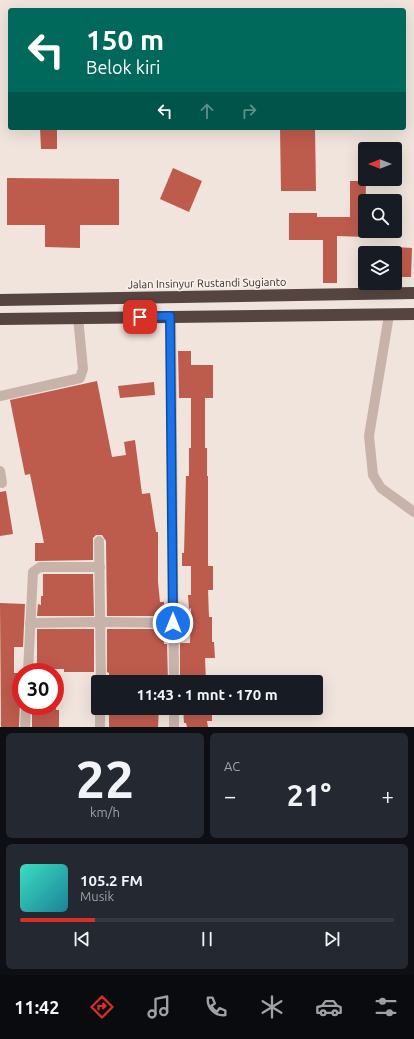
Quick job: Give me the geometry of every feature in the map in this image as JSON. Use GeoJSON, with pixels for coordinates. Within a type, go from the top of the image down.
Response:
{"type":"FeatureCollection","features":[{"type":"Feature","properties":{"kind":"highway","name":"Jalan Insinyur Rustandi Sugianto"},"geometry":{"type":"LineString","coordinates":[[0,300],[414,293]]}},
{"type":"Feature","properties":{"kind":"highway"},"geometry":{"type":"LineString","coordinates":[[0,319],[414,314]]}},
{"type":"Feature","properties":{"kind":"street"},"geometry":{"type":"LineString","coordinates":[[389,315],[369,436],[373,475],[381,488],[414,512]]}},
{"type":"Feature","properties":{"kind":"street"},"geometry":{"type":"LineString","coordinates":[[170,316],[174,675]]}},
{"type":"Feature","properties":{"kind":"street"},"geometry":{"type":"LineString","coordinates":[[0,396],[80,378],[84,369],[78,317]]}},
{"type":"Feature","properties":{"kind":"street"},"geometry":{"type":"LineString","coordinates":[[0,471],[2,483]]}},
{"type":"Feature","properties":{"kind":"street"},"geometry":{"type":"LineString","coordinates":[[99,541],[101,622],[100,675]]}},
{"type":"Feature","properties":{"kind":"street"},"geometry":{"type":"LineString","coordinates":[[28,663],[31,576],[36,569],[40,567],[100,567]]}},
{"type":"Feature","properties":{"kind":"street"},"geometry":{"type":"LineString","coordinates":[[30,623],[173,623]]}},
{"type":"Feature","properties":{"kind":"street"},"geometry":{"type":"LineString","coordinates":[[25,727],[26,715]]}},
{"type":"Feature","properties":{"kind":"street"},"geometry":{"type":"LineString","coordinates":[[100,715],[100,727]]}},
{"type":"Feature","properties":{"kind":"street"},"geometry":{"type":"LineString","coordinates":[[174,715],[174,727]]}},
{"type":"Feature","properties":{"kind":"building"},"geometry":{"type":"Polygon","coordinates":[[[40,130],[57,130],[57,149],[41,149],[40,130]]]}},
{"type":"Feature","properties":{"kind":"building"},"geometry":{"type":"Polygon","coordinates":[[[280,130],[315,130],[316,191],[281,191],[280,130]]]}},
{"type":"Feature","properties":{"kind":"building"},"geometry":{"type":"Polygon","coordinates":[[[173,168],[202,181],[189,212],[160,199],[173,168]]]}},
{"type":"Feature","properties":{"kind":"building"},"geometry":{"type":"Polygon","coordinates":[[[7,178],[119,179],[119,225],[80,225],[80,248],[45,247],[45,225],[7,225],[7,178]]]}},
{"type":"Feature","properties":{"kind":"building"},"geometry":{"type":"Polygon","coordinates":[[[350,181],[358,181],[358,186],[366,186],[366,194],[358,194],[358,237],[337,236],[337,283],[323,283],[323,240],[289,240],[289,213],[317,213],[317,217],[350,217],[350,181]]]}},
{"type":"Feature","properties":{"kind":"building"},"geometry":{"type":"Polygon","coordinates":[[[402,247],[412,248],[411,277],[402,277],[402,247]]]}},
{"type":"Feature","properties":{"kind":"building"},"geometry":{"type":"Polygon","coordinates":[[[178,351],[191,351],[191,365],[213,365],[213,398],[205,398],[205,448],[207,448],[208,476],[208,566],[213,566],[213,590],[208,590],[209,617],[212,617],[212,642],[214,642],[215,658],[205,658],[206,675],[180,675],[180,643],[190,643],[191,608],[189,609],[188,595],[191,595],[191,566],[182,566],[182,553],[184,553],[186,476],[189,476],[189,448],[191,448],[191,398],[179,398],[178,351]]]}},
{"type":"Feature","properties":{"kind":"building"},"geometry":{"type":"Polygon","coordinates":[[[97,381],[112,457],[126,455],[124,442],[135,440],[142,494],[150,493],[156,532],[158,532],[158,582],[160,602],[164,602],[164,616],[107,616],[106,541],[102,535],[96,535],[93,538],[93,560],[35,561],[35,543],[44,543],[30,474],[25,475],[10,400],[97,381]]]}},
{"type":"Feature","properties":{"kind":"building"},"geometry":{"type":"Polygon","coordinates":[[[154,382],[155,395],[120,398],[118,386],[154,382]]]}},
{"type":"Feature","properties":{"kind":"building"},"geometry":{"type":"Polygon","coordinates":[[[6,491],[13,534],[0,536],[0,492],[6,491]]]}},
{"type":"Feature","properties":{"kind":"building"},"geometry":{"type":"Polygon","coordinates":[[[43,574],[93,574],[94,616],[37,616],[38,604],[41,605],[41,596],[43,596],[43,574]]]}},
{"type":"Feature","properties":{"kind":"building"},"geometry":{"type":"Polygon","coordinates":[[[0,603],[25,604],[23,647],[14,647],[14,663],[12,663],[12,715],[19,715],[19,727],[1,727],[0,603]]]}},
{"type":"Feature","properties":{"kind":"building"},"geometry":{"type":"Polygon","coordinates":[[[37,629],[94,629],[94,672],[64,672],[64,663],[37,663],[37,629]]]}},
{"type":"Feature","properties":{"kind":"building"},"geometry":{"type":"Polygon","coordinates":[[[107,629],[163,629],[164,644],[167,644],[168,675],[109,675],[107,672],[107,629]]]}},
{"type":"Feature","properties":{"kind":"building"},"geometry":{"type":"Polygon","coordinates":[[[32,715],[59,715],[59,727],[32,727],[32,715]]]}},
{"type":"Feature","properties":{"kind":"building"},"geometry":{"type":"Polygon","coordinates":[[[109,715],[159,715],[158,727],[109,727],[109,715]]]}},
{"type":"Feature","properties":{"kind":"building"},"geometry":{"type":"Polygon","coordinates":[[[183,715],[212,715],[212,721],[207,721],[208,727],[187,727],[186,723],[184,723],[183,715]]]}},
{"type":"Feature","properties":{"kind":"route"},"geometry":{"type":"LineString","coordinates":[[140,317],[170,316],[173,623]]}}]}
